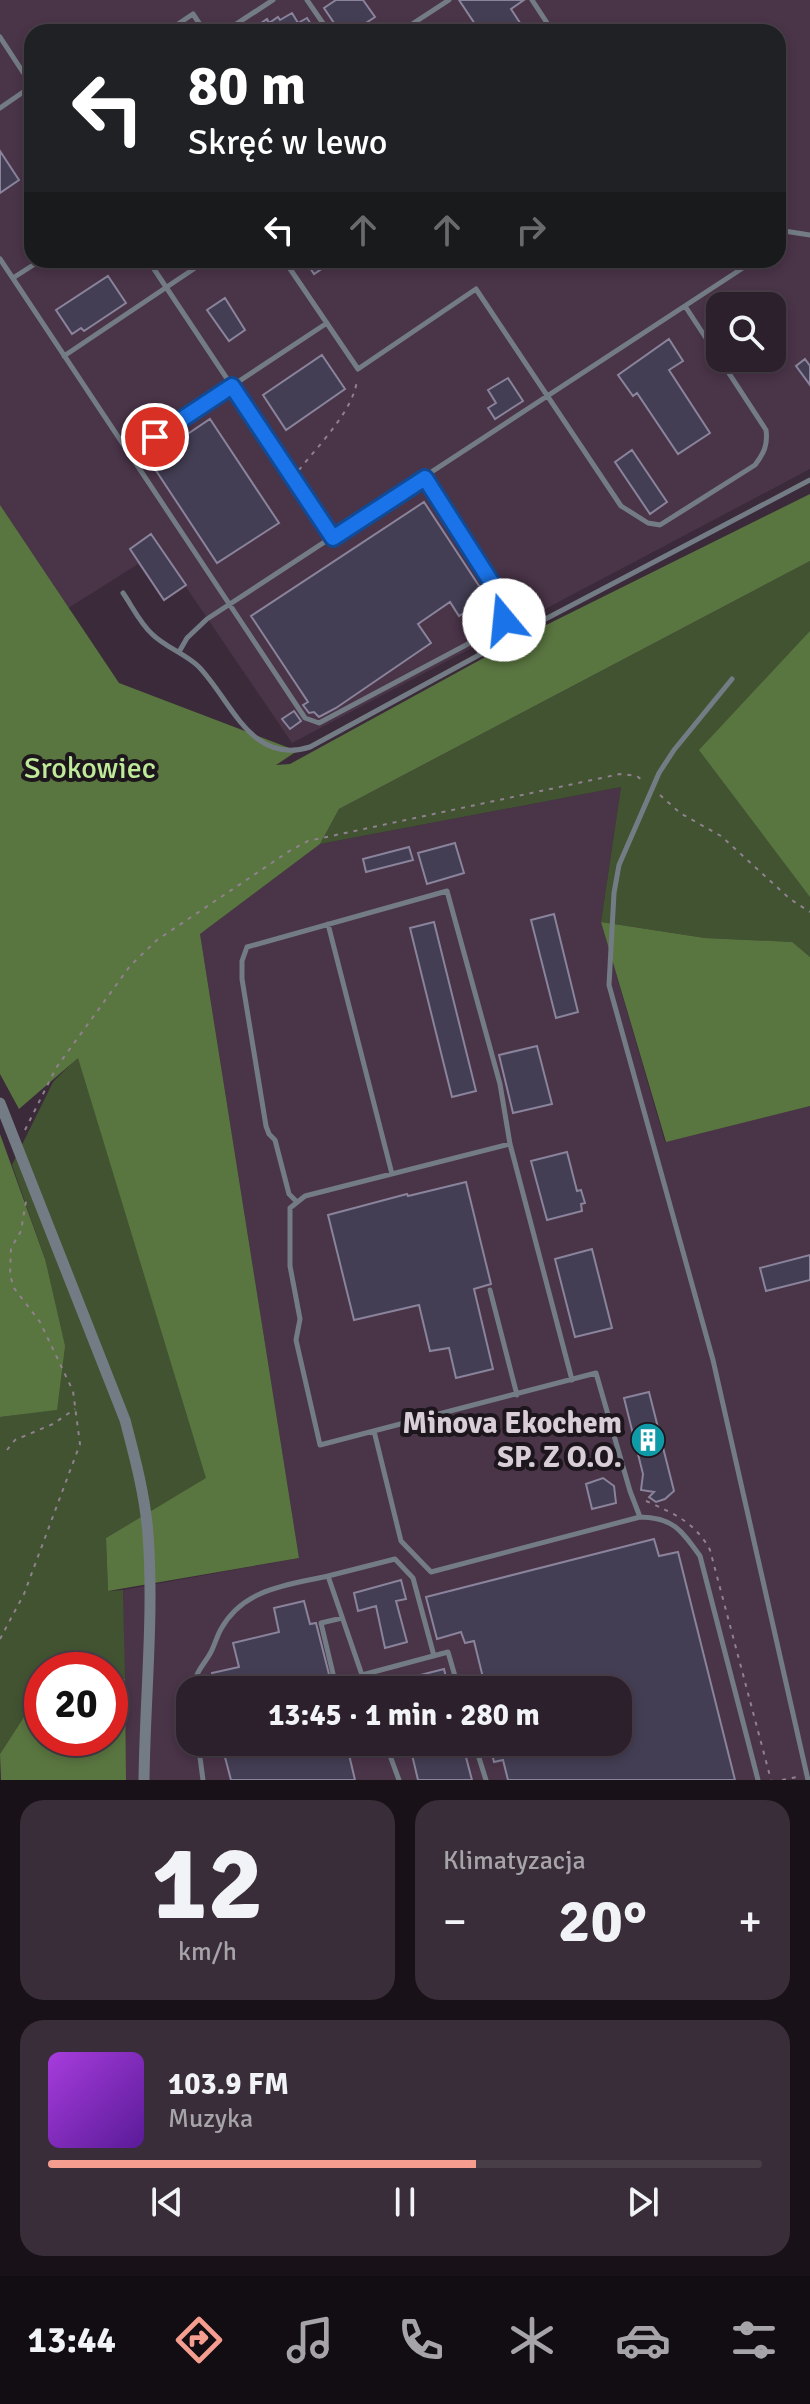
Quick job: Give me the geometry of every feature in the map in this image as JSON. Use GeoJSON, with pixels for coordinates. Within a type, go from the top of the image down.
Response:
{"type":"FeatureCollection","features":[{"type":"Feature","properties":{"kind":"street"},"geometry":{"type":"LineString","coordinates":[[0,1103],[125,1420],[142,1493],[149,1575],[144,1780]]}},
{"type":"Feature","properties":{"kind":"lane"},"geometry":{"type":"LineString","coordinates":[[236,24],[273,0]]}},
{"type":"Feature","properties":{"kind":"lane"},"geometry":{"type":"LineString","coordinates":[[307,0],[324,24]]}},
{"type":"Feature","properties":{"kind":"lane"},"geometry":{"type":"LineString","coordinates":[[412,24],[449,0]]}},
{"type":"Feature","properties":{"kind":"lane"},"geometry":{"type":"LineString","coordinates":[[532,0],[547,24]]}},
{"type":"Feature","properties":{"kind":"lane"},"geometry":{"type":"LineString","coordinates":[[178,24],[193,14],[200,24]]}},
{"type":"Feature","properties":{"kind":"lane"},"geometry":{"type":"LineString","coordinates":[[0,37],[24,74]]}},
{"type":"Feature","properties":{"kind":"lane"},"geometry":{"type":"LineString","coordinates":[[0,108],[24,92]]}},
{"type":"Feature","properties":{"kind":"lane"},"geometry":{"type":"LineString","coordinates":[[786,231],[810,235]]}},
{"type":"Feature","properties":{"kind":"lane"},"geometry":{"type":"LineString","coordinates":[[0,259],[305,718],[319,723],[498,628],[504,620],[502,599],[425,478]]}},
{"type":"Feature","properties":{"kind":"lane"},"geometry":{"type":"LineString","coordinates":[[13,278],[29,268]]}},
{"type":"Feature","properties":{"kind":"lane"},"geometry":{"type":"LineString","coordinates":[[153,268],[333,538]]}},
{"type":"Feature","properties":{"kind":"lane"},"geometry":{"type":"LineString","coordinates":[[64,356],[195,268]]}},
{"type":"Feature","properties":{"kind":"lane"},"geometry":{"type":"LineString","coordinates":[[289,268],[358,369],[476,289],[621,506],[648,523],[660,525],[755,465],[765,452],[767,441],[766,430],[685,306]]}},
{"type":"Feature","properties":{"kind":"lane"},"geometry":{"type":"LineString","coordinates":[[179,652],[187,638],[207,619],[743,268]]}},
{"type":"Feature","properties":{"kind":"lane"},"geometry":{"type":"LineString","coordinates":[[129,454],[327,323]]}},
{"type":"Feature","properties":{"kind":"lane"},"geometry":{"type":"LineString","coordinates":[[123,593],[150,632],[195,664],[213,683],[244,728],[270,746],[284,752],[297,751],[310,747],[810,480]]}},
{"type":"Feature","properties":{"kind":"lane"},"geometry":{"type":"LineString","coordinates":[[732,679],[674,750],[619,865],[614,893],[609,985],[713,1360],[807,1778]]}},
{"type":"Feature","properties":{"kind":"lane"},"geometry":{"type":"LineString","coordinates":[[297,1203],[289,1194],[275,1140],[266,1126],[242,979],[242,961],[247,947],[447,891],[500,1084],[510,1144],[572,1380]]}},
{"type":"Feature","properties":{"kind":"lane"},"geometry":{"type":"LineString","coordinates":[[328,924],[392,1174]]}},
{"type":"Feature","properties":{"kind":"lane"},"geometry":{"type":"LineString","coordinates":[[510,1144],[305,1196],[290,1208],[290,1266],[300,1319],[296,1340],[320,1445],[596,1373],[640,1517]]}},
{"type":"Feature","properties":{"kind":"lane"},"geometry":{"type":"LineString","coordinates":[[490,1290],[517,1395]]}},
{"type":"Feature","properties":{"kind":"lane"},"geometry":{"type":"LineString","coordinates":[[374,1431],[401,1541],[431,1572],[640,1517],[660,1517],[684,1533],[700,1556],[758,1780]]}},
{"type":"Feature","properties":{"kind":"lane"},"geometry":{"type":"LineString","coordinates":[[195,1676],[211,1652],[221,1628],[233,1613],[262,1591],[395,1559],[413,1578],[434,1656]]}},
{"type":"Feature","properties":{"kind":"lane"},"geometry":{"type":"LineString","coordinates":[[328,1576],[362,1675]]}},
{"type":"Feature","properties":{"kind":"lane"},"geometry":{"type":"LineString","coordinates":[[342,1617],[321,1623],[335,1682],[448,1652],[455,1676]]}},
{"type":"Feature","properties":{"kind":"lane"},"geometry":{"type":"LineString","coordinates":[[200,1756],[203,1780]]}},
{"type":"Feature","properties":{"kind":"lane"},"geometry":{"type":"LineString","coordinates":[[390,1756],[399,1780]]}},
{"type":"Feature","properties":{"kind":"lane"},"geometry":{"type":"LineString","coordinates":[[478,1756],[486,1780]]}},
{"type":"Feature","properties":{"kind":"path"},"geometry":{"type":"LineString","coordinates":[[293,477],[335,426],[357,387],[358,369]]}},
{"type":"Feature","properties":{"kind":"path"},"geometry":{"type":"LineString","coordinates":[[17,1146],[56,1068],[130,966],[157,940],[308,841],[620,774],[637,776],[680,813],[721,836],[790,899],[810,912]]}},
{"type":"Feature","properties":{"kind":"path"},"geometry":{"type":"LineString","coordinates":[[0,1639],[24,1594],[80,1444],[73,1391],[40,1322],[14,1288],[10,1275],[11,1248],[21,1231],[29,1178]]}},
{"type":"Feature","properties":{"kind":"path"},"geometry":{"type":"LineString","coordinates":[[7,1450],[15,1440],[53,1424],[76,1408]]}},
{"type":"Feature","properties":{"kind":"path"},"geometry":{"type":"LineString","coordinates":[[782,1780],[807,1778]]}},
{"type":"Feature","properties":{"kind":"shaded area"},"geometry":{"type":"Polygon","coordinates":[[[0,0],[810,0],[810,469],[292,743],[186,587],[164,601],[138,564],[59,614],[0,523],[0,0]]]}},
{"type":"Feature","properties":{"kind":"shaded area"},"geometry":{"type":"Polygon","coordinates":[[[621,787],[601,922],[665,1142],[810,1106],[810,1780],[126,1780],[128,1652],[124,1652],[123,1590],[299,1558],[200,934],[320,844],[621,787]]]}},
{"type":"Feature","properties":{"kind":"green space","name":"Srokowiec"},"geometry":{"type":"Polygon","coordinates":[[[810,494],[810,561],[339,809],[320,844],[200,934],[299,1558],[108,1591],[106,1538],[206,1478],[78,1058],[19,1109],[0,1074],[0,505],[119,683],[297,751],[276,765],[290,764],[518,639],[810,494]]]}},
{"type":"Feature","properties":{"kind":"green space"},"geometry":{"type":"Polygon","coordinates":[[[810,561],[810,957],[791,942],[705,938],[601,922],[621,787],[320,844],[339,809],[810,561]]]}},
{"type":"Feature","properties":{"kind":"green space"},"geometry":{"type":"Polygon","coordinates":[[[810,631],[810,897],[699,750],[810,631]]]}},
{"type":"Feature","properties":{"kind":"green space"},"geometry":{"type":"Polygon","coordinates":[[[601,922],[705,938],[792,942],[810,957],[810,1106],[666,1142],[601,922]]]}},
{"type":"Feature","properties":{"kind":"green space"},"geometry":{"type":"Polygon","coordinates":[[[78,1057],[207,1478],[106,1538],[108,1591],[123,1590],[124,1652],[24,1652],[24,1717],[0,1754],[0,1417],[56,1410],[45,1259],[12,1165],[53,1082],[78,1057]]]}},
{"type":"Feature","properties":{"kind":"green space"},"geometry":{"type":"Polygon","coordinates":[[[0,1134],[45,1259],[65,1346],[57,1410],[0,1417],[0,1134]]]}},
{"type":"Feature","properties":{"kind":"green space"},"geometry":{"type":"Polygon","coordinates":[[[24,1717],[24,1756],[126,1756],[126,1780],[1,1780],[0,1754],[24,1717]]]}},
{"type":"Feature","properties":{"kind":"building"},"geometry":{"type":"Polygon","coordinates":[[[336,0],[363,0],[375,17],[364,24],[335,24],[324,8],[336,0]]]}},
{"type":"Feature","properties":{"kind":"building"},"geometry":{"type":"Polygon","coordinates":[[[459,0],[524,0],[511,9],[521,24],[475,24],[459,0]]]}},
{"type":"Feature","properties":{"kind":"building"},"geometry":{"type":"Polygon","coordinates":[[[292,13],[298,23],[307,18],[311,24],[260,24],[267,19],[269,23],[278,17],[280,20],[292,13]]]}},
{"type":"Feature","properties":{"kind":"building"},"geometry":{"type":"Polygon","coordinates":[[[0,151],[19,180],[0,193],[0,151]]]}},
{"type":"Feature","properties":{"kind":"building"},"geometry":{"type":"Polygon","coordinates":[[[108,276],[126,303],[84,331],[81,328],[72,334],[56,310],[108,276]]]}},
{"type":"Feature","properties":{"kind":"building"},"geometry":{"type":"Polygon","coordinates":[[[225,298],[245,330],[229,341],[207,310],[225,298]]]}},
{"type":"Feature","properties":{"kind":"building"},"geometry":{"type":"Polygon","coordinates":[[[669,339],[683,361],[669,370],[710,433],[678,454],[637,393],[633,396],[618,375],[669,339]]]}},
{"type":"Feature","properties":{"kind":"building"},"geometry":{"type":"Polygon","coordinates":[[[322,355],[345,389],[286,430],[263,395],[322,355]]]}},
{"type":"Feature","properties":{"kind":"building"},"geometry":{"type":"Polygon","coordinates":[[[805,359],[810,366],[810,385],[796,366],[805,359]]]}},
{"type":"Feature","properties":{"kind":"building"},"geometry":{"type":"Polygon","coordinates":[[[508,378],[523,401],[495,419],[488,408],[496,403],[488,390],[508,378]]]}},
{"type":"Feature","properties":{"kind":"building"},"geometry":{"type":"Polygon","coordinates":[[[210,419],[279,523],[217,563],[149,460],[210,419]]]}},
{"type":"Feature","properties":{"kind":"building"},"geometry":{"type":"Polygon","coordinates":[[[632,450],[667,502],[650,514],[615,462],[632,450]]]}},
{"type":"Feature","properties":{"kind":"building"},"geometry":{"type":"Polygon","coordinates":[[[424,502],[487,598],[459,616],[450,602],[418,624],[431,643],[336,708],[319,717],[314,712],[309,713],[303,705],[308,702],[251,616],[424,502]]]}},
{"type":"Feature","properties":{"kind":"building"},"geometry":{"type":"Polygon","coordinates":[[[151,534],[186,585],[164,600],[130,549],[151,534]]]}},
{"type":"Feature","properties":{"kind":"building"},"geometry":{"type":"Polygon","coordinates":[[[294,711],[301,721],[290,729],[282,719],[294,711]]]}},
{"type":"Feature","properties":{"kind":"building"},"geometry":{"type":"Polygon","coordinates":[[[455,843],[464,873],[427,884],[418,853],[455,843]]]}},
{"type":"Feature","properties":{"kind":"building"},"geometry":{"type":"Polygon","coordinates":[[[409,847],[413,860],[366,872],[363,859],[409,847]]]}},
{"type":"Feature","properties":{"kind":"building"},"geometry":{"type":"Polygon","coordinates":[[[554,914],[578,1012],[556,1018],[531,920],[554,914]]]}},
{"type":"Feature","properties":{"kind":"building"},"geometry":{"type":"Polygon","coordinates":[[[434,922],[476,1091],[452,1097],[410,928],[434,922]]]}},
{"type":"Feature","properties":{"kind":"building"},"geometry":{"type":"Polygon","coordinates":[[[537,1046],[552,1104],[513,1113],[499,1055],[537,1046]]]}},
{"type":"Feature","properties":{"kind":"building"},"geometry":{"type":"Polygon","coordinates":[[[567,1152],[577,1191],[581,1190],[585,1203],[581,1204],[582,1211],[547,1220],[531,1161],[567,1152]]]}},
{"type":"Feature","properties":{"kind":"building"},"geometry":{"type":"Polygon","coordinates":[[[466,1182],[491,1284],[474,1289],[493,1369],[456,1378],[449,1348],[430,1351],[419,1305],[354,1320],[328,1215],[466,1182]]]}},
{"type":"Feature","properties":{"kind":"building"},"geometry":{"type":"Polygon","coordinates":[[[592,1249],[612,1328],[575,1337],[555,1259],[592,1249]]]}},
{"type":"Feature","properties":{"kind":"building"},"geometry":{"type":"Polygon","coordinates":[[[810,1255],[810,1280],[766,1291],[760,1268],[810,1255]]]}},
{"type":"Feature","properties":{"kind":"building","name":"Minova Ekochem SP. Z O.O."},"geometry":{"type":"Polygon","coordinates":[[[649,1392],[674,1491],[656,1502],[649,1497],[654,1492],[641,1490],[643,1474],[624,1398],[649,1392]]]}},
{"type":"Feature","properties":{"kind":"building"},"geometry":{"type":"Polygon","coordinates":[[[603,1478],[614,1486],[616,1503],[592,1509],[586,1484],[603,1478]]]}},
{"type":"Feature","properties":{"kind":"building"},"geometry":{"type":"Polygon","coordinates":[[[654,1539],[659,1556],[678,1552],[735,1780],[508,1780],[503,1760],[494,1762],[492,1756],[632,1756],[632,1676],[483,1676],[474,1641],[465,1643],[461,1632],[437,1639],[426,1597],[654,1539]]]}},
{"type":"Feature","properties":{"kind":"building"},"geometry":{"type":"Polygon","coordinates":[[[401,1580],[406,1599],[396,1601],[407,1642],[385,1648],[376,1606],[358,1611],[354,1593],[401,1580]]]}},
{"type":"Feature","properties":{"kind":"building"},"geometry":{"type":"Polygon","coordinates":[[[304,1601],[310,1624],[316,1623],[329,1676],[213,1676],[212,1673],[239,1667],[233,1643],[279,1632],[274,1608],[304,1601]]]}},
{"type":"Feature","properties":{"kind":"building"},"geometry":{"type":"Polygon","coordinates":[[[444,1669],[446,1676],[416,1676],[444,1669]]]}},
{"type":"Feature","properties":{"kind":"building"},"geometry":{"type":"Polygon","coordinates":[[[225,1756],[349,1756],[355,1780],[231,1780],[225,1756]]]}},
{"type":"Feature","properties":{"kind":"building"},"geometry":{"type":"Polygon","coordinates":[[[412,1756],[466,1756],[472,1780],[418,1780],[412,1756]]]}},
{"type":"Feature","properties":{"kind":"place","name":"Minova Ekochem SP. Z O.O."},"geometry":{"type":"Point","coordinates":[648,1440]}},
{"type":"Feature","properties":{"kind":"route"},"geometry":{"type":"LineString","coordinates":[[155,437],[232,386],[333,538],[425,478],[502,599],[504,620]]}}]}
